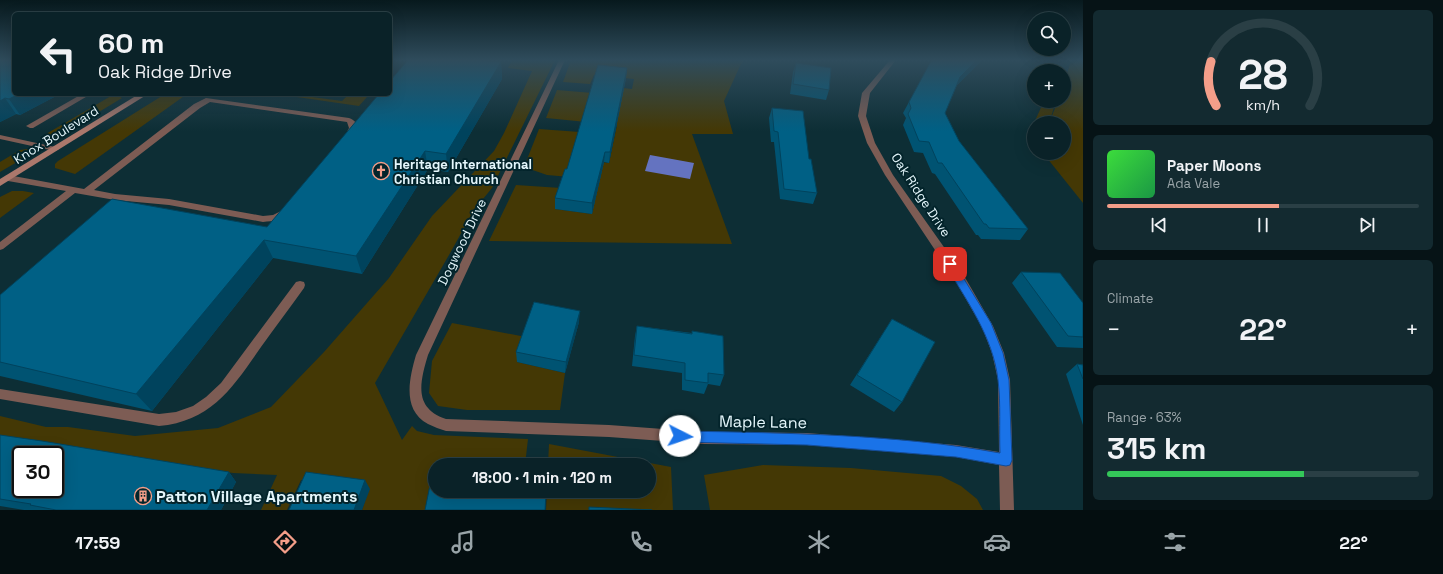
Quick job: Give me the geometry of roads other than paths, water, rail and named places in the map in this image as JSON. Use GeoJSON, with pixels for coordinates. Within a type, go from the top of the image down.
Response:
{"type":"FeatureCollection","features":[{"type":"Feature","properties":{"kind":"main road","name":"Knox Boulevard"},"geometry":{"type":"LineString","coordinates":[[0,183],[141,96]]}},
{"type":"Feature","properties":{"kind":"street","name":"Dogwood Drive"},"geometry":{"type":"LineString","coordinates":[[446,425],[435,422],[422,414],[415,398],[415,378],[422,355],[551,84]]}},
{"type":"Feature","properties":{"kind":"street","name":"Oak Ridge Drive"},"geometry":{"type":"LineString","coordinates":[[872,84],[866,93],[862,116],[871,143],[889,175],[959,277],[987,326],[998,353],[1004,380],[1007,510]]}},
{"type":"Feature","properties":{"kind":"street"},"geometry":{"type":"LineString","coordinates":[[30,126],[83,96]]}},
{"type":"Feature","properties":{"kind":"street"},"geometry":{"type":"LineString","coordinates":[[86,192],[197,106],[209,100],[355,121],[351,134],[341,146]]}},
{"type":"Feature","properties":{"kind":"street"},"geometry":{"type":"LineString","coordinates":[[0,137],[55,149]]}},
{"type":"Feature","properties":{"kind":"street"},"geometry":{"type":"LineString","coordinates":[[8,178],[115,197],[170,202],[263,220],[275,218],[292,207]]}},
{"type":"Feature","properties":{"kind":"street"},"geometry":{"type":"LineString","coordinates":[[0,247],[73,190]]}},
{"type":"Feature","properties":{"kind":"street"},"geometry":{"type":"LineString","coordinates":[[0,394],[159,420],[184,416],[202,407],[222,391],[300,285]]}},
{"type":"Feature","properties":{"kind":"street","name":"Maple Lane"},"geometry":{"type":"LineString","coordinates":[[446,425],[609,431],[704,438],[807,439],[956,451],[1006,460]]}},
{"type":"Feature","properties":{"kind":"water"},"geometry":{"type":"Polygon","coordinates":[[[650,155],[694,163],[690,179],[645,171],[650,155]]]}},
{"type":"Feature","properties":{"kind":"place","name":"Heritage International Christian Church"},"geometry":{"type":"Point","coordinates":[381,171]}},
{"type":"Feature","properties":{"kind":"place","name":"Patton Village Apartments"},"geometry":{"type":"Point","coordinates":[143,496]}}]}
